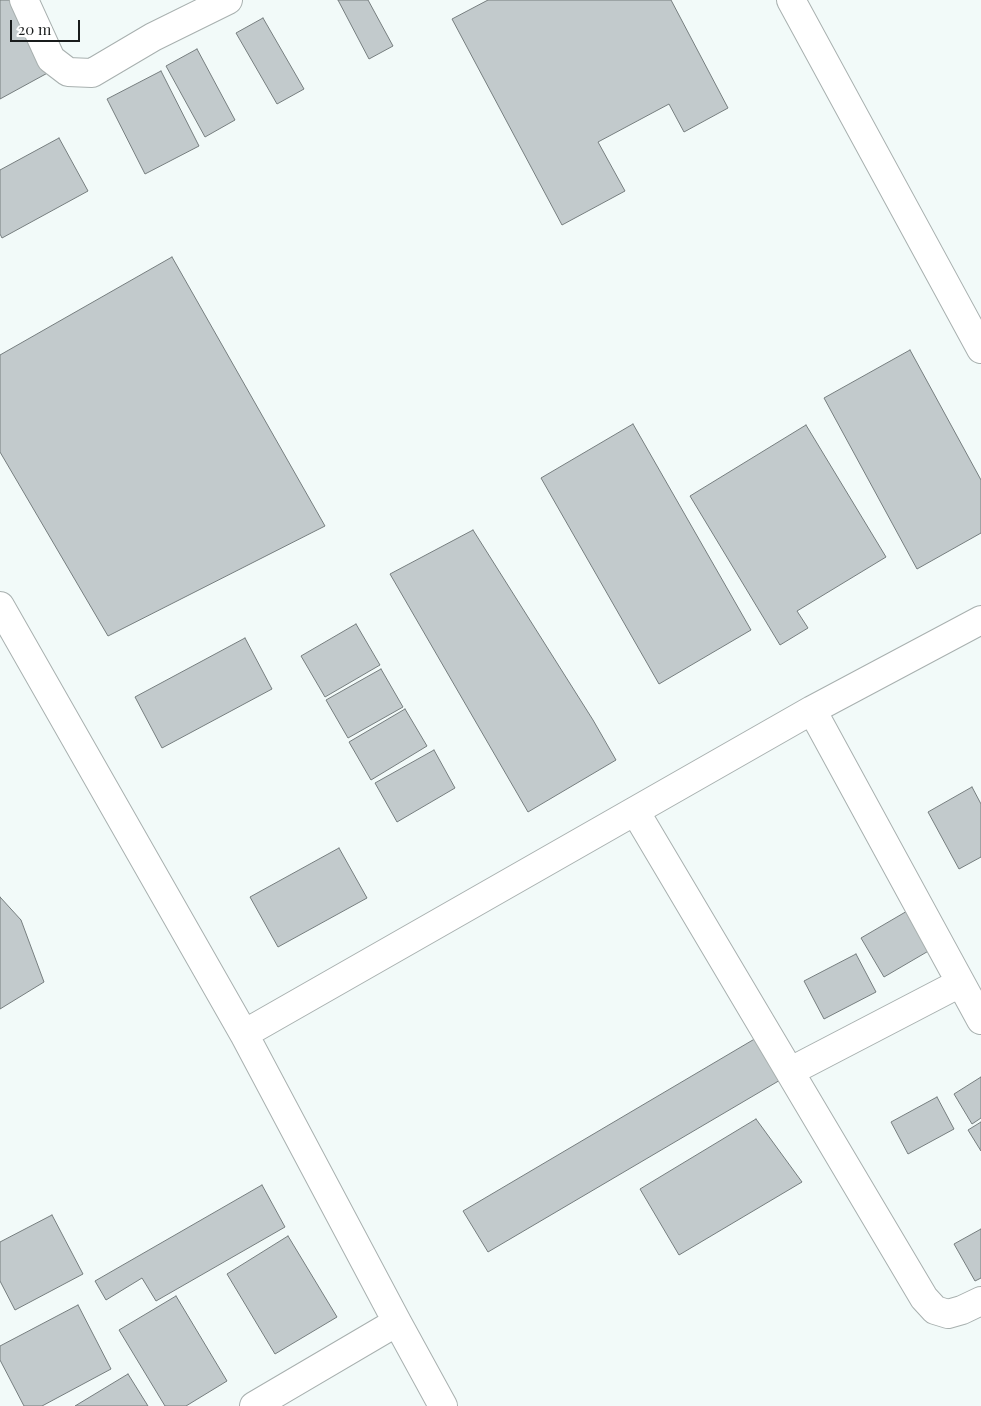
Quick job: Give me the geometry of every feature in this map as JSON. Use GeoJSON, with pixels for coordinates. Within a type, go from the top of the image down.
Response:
{"type":"FeatureCollection","features":[{"type":"Feature","properties":{"kind":"street"},"geometry":{"type":"LineString","coordinates":[[24,0],[51,59],[68,72],[92,73],[110,60],[228,0]]}},
{"type":"Feature","properties":{"kind":"street"},"geometry":{"type":"LineString","coordinates":[[791,0],[981,349]]}},
{"type":"Feature","properties":{"kind":"street"},"geometry":{"type":"LineString","coordinates":[[0,606],[244,1034],[397,1322],[444,1406]]}},
{"type":"Feature","properties":{"kind":"street"},"geometry":{"type":"LineString","coordinates":[[244,1034],[812,710],[981,620]]}},
{"type":"Feature","properties":{"kind":"street"},"geometry":{"type":"LineString","coordinates":[[812,710],[981,1020]]}},
{"type":"Feature","properties":{"kind":"street"},"geometry":{"type":"LineString","coordinates":[[635,811],[924,1298],[935,1310],[948,1314],[981,1301]]}},
{"type":"Feature","properties":{"kind":"street"},"geometry":{"type":"LineString","coordinates":[[791,1071],[960,983]]}},
{"type":"Feature","properties":{"kind":"street"},"geometry":{"type":"LineString","coordinates":[[254,1406],[397,1322]]}},
{"type":"Feature","properties":{"kind":"building"},"geometry":{"type":"Polygon","coordinates":[[[0,0],[15,0],[53,70],[0,99],[0,0]]]}},
{"type":"Feature","properties":{"kind":"building"},"geometry":{"type":"Polygon","coordinates":[[[338,0],[368,0],[393,46],[369,59],[338,0]]]}},
{"type":"Feature","properties":{"kind":"building"},"geometry":{"type":"Polygon","coordinates":[[[488,0],[671,0],[728,108],[684,132],[669,104],[598,142],[625,191],[562,225],[452,19],[488,0]]]}},
{"type":"Feature","properties":{"kind":"building"},"geometry":{"type":"Polygon","coordinates":[[[263,18],[304,89],[277,104],[236,33],[263,18]]]}},
{"type":"Feature","properties":{"kind":"building"},"geometry":{"type":"Polygon","coordinates":[[[197,49],[235,120],[205,137],[166,66],[197,49]]]}},
{"type":"Feature","properties":{"kind":"building"},"geometry":{"type":"Polygon","coordinates":[[[161,71],[199,146],[145,174],[107,99],[161,71]]]}},
{"type":"Feature","properties":{"kind":"building"},"geometry":{"type":"Polygon","coordinates":[[[59,138],[88,191],[2,238],[0,234],[0,170],[59,138]]]}},
{"type":"Feature","properties":{"kind":"building"},"geometry":{"type":"Polygon","coordinates":[[[172,257],[325,526],[108,636],[0,452],[0,355],[172,257]]]}},
{"type":"Feature","properties":{"kind":"building"},"geometry":{"type":"Polygon","coordinates":[[[910,350],[981,480],[981,533],[917,569],[824,398],[910,350]]]}},
{"type":"Feature","properties":{"kind":"building"},"geometry":{"type":"Polygon","coordinates":[[[633,424],[751,630],[659,684],[541,478],[633,424]]]}},
{"type":"Feature","properties":{"kind":"building"},"geometry":{"type":"Polygon","coordinates":[[[806,425],[886,557],[797,611],[808,628],[780,645],[690,496],[806,425]]]}},
{"type":"Feature","properties":{"kind":"building"},"geometry":{"type":"Polygon","coordinates":[[[473,530],[593,720],[616,760],[528,812],[390,574],[473,530]]]}},
{"type":"Feature","properties":{"kind":"building"},"geometry":{"type":"Polygon","coordinates":[[[356,624],[380,665],[325,697],[301,656],[356,624]]]}},
{"type":"Feature","properties":{"kind":"building"},"geometry":{"type":"Polygon","coordinates":[[[245,638],[272,689],[162,748],[135,697],[245,638]]]}},
{"type":"Feature","properties":{"kind":"building"},"geometry":{"type":"Polygon","coordinates":[[[381,669],[403,707],[348,738],[326,700],[381,669]]]}},
{"type":"Feature","properties":{"kind":"building"},"geometry":{"type":"Polygon","coordinates":[[[405,709],[427,746],[371,780],[349,742],[405,709]]]}},
{"type":"Feature","properties":{"kind":"building"},"geometry":{"type":"Polygon","coordinates":[[[434,750],[455,788],[397,822],[375,783],[434,750]]]}},
{"type":"Feature","properties":{"kind":"building"},"geometry":{"type":"Polygon","coordinates":[[[972,787],[981,804],[981,857],[959,869],[928,812],[972,787]]]}},
{"type":"Feature","properties":{"kind":"building"},"geometry":{"type":"Polygon","coordinates":[[[339,848],[367,898],[278,947],[250,897],[339,848]]]}},
{"type":"Feature","properties":{"kind":"building"},"geometry":{"type":"Polygon","coordinates":[[[0,897],[21,920],[44,982],[0,1009],[0,897]]]}},
{"type":"Feature","properties":{"kind":"building"},"geometry":{"type":"Polygon","coordinates":[[[914,907],[937,946],[884,977],[861,938],[914,907]]]}},
{"type":"Feature","properties":{"kind":"building"},"geometry":{"type":"Polygon","coordinates":[[[856,954],[876,992],[824,1019],[804,981],[856,954]]]}},
{"type":"Feature","properties":{"kind":"building"},"geometry":{"type":"Polygon","coordinates":[[[763,1034],[787,1076],[488,1252],[463,1211],[763,1034]]]}},
{"type":"Feature","properties":{"kind":"building"},"geometry":{"type":"Polygon","coordinates":[[[981,1077],[981,1118],[972,1124],[954,1094],[981,1077]]]}},
{"type":"Feature","properties":{"kind":"building"},"geometry":{"type":"Polygon","coordinates":[[[937,1097],[954,1129],[908,1154],[891,1122],[937,1097]]]}},
{"type":"Feature","properties":{"kind":"building"},"geometry":{"type":"Polygon","coordinates":[[[756,1119],[802,1182],[679,1255],[640,1189],[756,1119]]]}},
{"type":"Feature","properties":{"kind":"building"},"geometry":{"type":"Polygon","coordinates":[[[981,1122],[981,1151],[968,1130],[981,1122]]]}},
{"type":"Feature","properties":{"kind":"building"},"geometry":{"type":"Polygon","coordinates":[[[262,1185],[285,1227],[156,1301],[142,1278],[106,1300],[95,1281],[262,1185]]]}},
{"type":"Feature","properties":{"kind":"building"},"geometry":{"type":"Polygon","coordinates":[[[52,1215],[83,1274],[15,1310],[0,1281],[0,1242],[52,1215]]]}},
{"type":"Feature","properties":{"kind":"building"},"geometry":{"type":"Polygon","coordinates":[[[981,1229],[981,1278],[975,1281],[954,1244],[981,1229]]]}},
{"type":"Feature","properties":{"kind":"building"},"geometry":{"type":"Polygon","coordinates":[[[288,1236],[337,1317],[275,1354],[227,1274],[288,1236]]]}},
{"type":"Feature","properties":{"kind":"building"},"geometry":{"type":"Polygon","coordinates":[[[176,1296],[227,1381],[186,1406],[165,1406],[119,1330],[176,1296]]]}},
{"type":"Feature","properties":{"kind":"building"},"geometry":{"type":"Polygon","coordinates":[[[78,1305],[111,1369],[42,1406],[24,1406],[0,1360],[0,1346],[78,1305]]]}},
{"type":"Feature","properties":{"kind":"building"},"geometry":{"type":"Polygon","coordinates":[[[128,1374],[148,1406],[75,1406],[128,1374]]]}}]}
